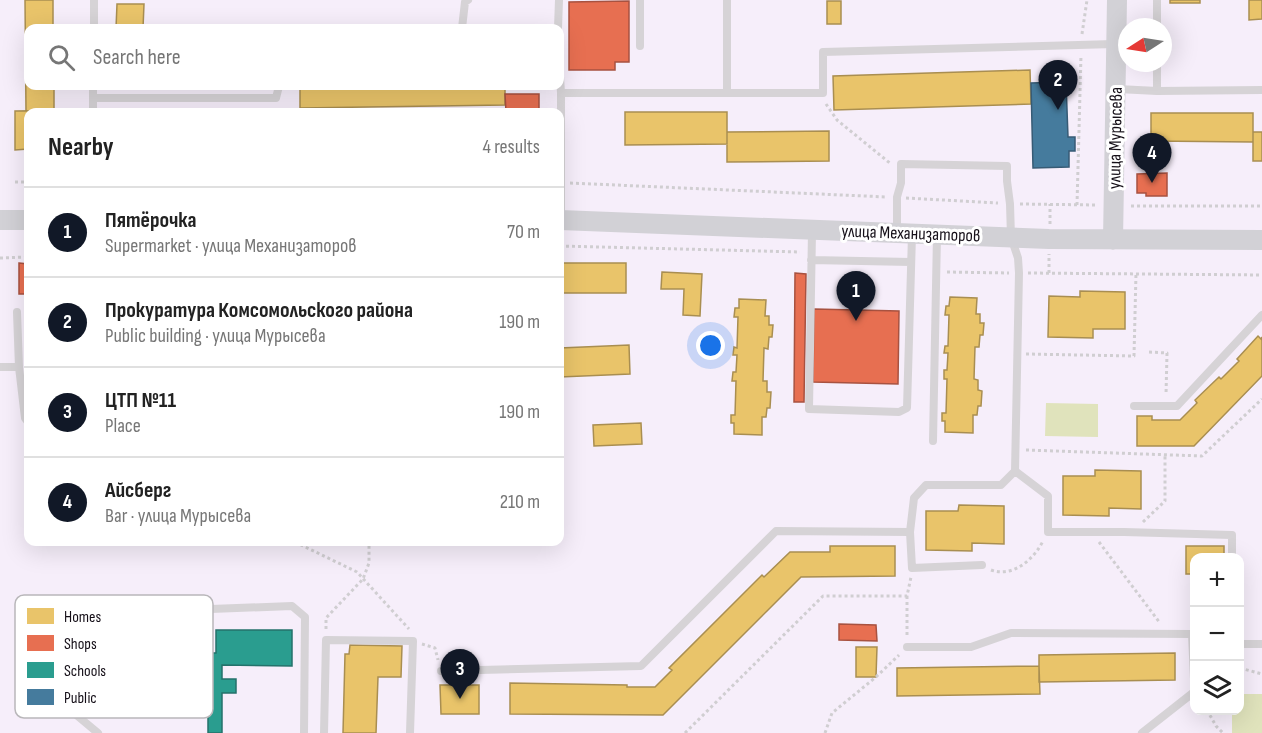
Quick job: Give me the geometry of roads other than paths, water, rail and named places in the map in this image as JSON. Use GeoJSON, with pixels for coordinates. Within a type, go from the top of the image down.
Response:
{"type":"FeatureCollection","features":[{"type":"Feature","properties":{"kind":"main road","name":"улица Мурысева"},"geometry":{"type":"LineString","coordinates":[[1113,240],[1117,0]]}},
{"type":"Feature","properties":{"kind":"main road"},"geometry":{"type":"LineString","coordinates":[[0,220],[24,220]]}},
{"type":"Feature","properties":{"kind":"main road","name":"улица Механизаторов"},"geometry":{"type":"LineString","coordinates":[[564,220],[1049,239],[1262,240]]}},
{"type":"Feature","properties":{"kind":"lane"},"geometry":{"type":"LineString","coordinates":[[94,0],[94,24]]}},
{"type":"Feature","properties":{"kind":"lane"},"geometry":{"type":"LineString","coordinates":[[462,24],[465,2],[468,0]]}},
{"type":"Feature","properties":{"kind":"lane"},"geometry":{"type":"LineString","coordinates":[[558,24],[559,0]]}},
{"type":"Feature","properties":{"kind":"lane"},"geometry":{"type":"LineString","coordinates":[[640,0],[640,46]]}},
{"type":"Feature","properties":{"kind":"lane"},"geometry":{"type":"LineString","coordinates":[[727,0],[727,93]]}},
{"type":"Feature","properties":{"kind":"lane"},"geometry":{"type":"LineString","coordinates":[[1157,0],[1157,18]]}},
{"type":"Feature","properties":{"kind":"lane"},"geometry":{"type":"LineString","coordinates":[[561,93],[823,93],[823,52],[1117,44]]}},
{"type":"Feature","properties":{"kind":"lane"},"geometry":{"type":"LineString","coordinates":[[1157,72],[1157,92]]}},
{"type":"Feature","properties":{"kind":"lane"},"geometry":{"type":"LineString","coordinates":[[1116,89],[1157,92],[1262,90]]}},
{"type":"Feature","properties":{"kind":"lane"},"geometry":{"type":"LineString","coordinates":[[93,90],[93,108]]}},
{"type":"Feature","properties":{"kind":"lane"},"geometry":{"type":"LineString","coordinates":[[93,98],[276,98],[278,90]]}},
{"type":"Feature","properties":{"kind":"lane"},"geometry":{"type":"LineString","coordinates":[[561,90],[561,108]]}},
{"type":"Feature","properties":{"kind":"lane"},"geometry":{"type":"LineString","coordinates":[[812,230],[809,409],[899,412],[907,408],[911,262],[897,197],[901,183],[901,164],[1007,166],[1011,237],[1018,258],[1019,273],[1015,471],[1000,485],[926,485],[914,498],[910,531],[912,568],[982,565]]}},
{"type":"Feature","properties":{"kind":"lane"},"geometry":{"type":"LineString","coordinates":[[933,441],[937,234]]}},
{"type":"Feature","properties":{"kind":"lane"},"geometry":{"type":"LineString","coordinates":[[811,256],[911,262]]}},
{"type":"Feature","properties":{"kind":"lane"},"geometry":{"type":"LineString","coordinates":[[17,312],[19,367],[24,410]]}},
{"type":"Feature","properties":{"kind":"lane"},"geometry":{"type":"LineString","coordinates":[[1134,406],[1177,406],[1262,315]]}},
{"type":"Feature","properties":{"kind":"lane"},"geometry":{"type":"LineString","coordinates":[[0,366],[19,367]]}},
{"type":"Feature","properties":{"kind":"lane"},"geometry":{"type":"LineString","coordinates":[[1015,471],[1048,496],[1048,532],[1232,535],[1232,553]]}},
{"type":"Feature","properties":{"kind":"lane"},"geometry":{"type":"LineString","coordinates":[[441,671],[640,666],[776,531],[910,531]]}},
{"type":"Feature","properties":{"kind":"lane"},"geometry":{"type":"LineString","coordinates":[[213,609],[292,606],[305,617],[304,733]]}},
{"type":"Feature","properties":{"kind":"lane"},"geometry":{"type":"LineString","coordinates":[[907,647],[971,647],[1011,633],[1190,634]]}},
{"type":"Feature","properties":{"kind":"lane"},"geometry":{"type":"LineString","coordinates":[[324,733],[326,640],[413,641],[410,733]]}},
{"type":"Feature","properties":{"kind":"lane"},"geometry":{"type":"LineString","coordinates":[[1244,644],[1262,644]]}},
{"type":"Feature","properties":{"kind":"lane"},"geometry":{"type":"LineString","coordinates":[[1142,733],[1190,696]]}},
{"type":"Feature","properties":{"kind":"lane"},"geometry":{"type":"LineString","coordinates":[[80,718],[98,733]]}},
{"type":"Feature","properties":{"kind":"place","name":"Прокуратура Комсомольского района"},"geometry":{"type":"Point","coordinates":[1058,110]}},
{"type":"Feature","properties":{"kind":"place","name":"Айсберг"},"geometry":{"type":"Point","coordinates":[1152,183]}},
{"type":"Feature","properties":{"kind":"place","name":"Пятёрочка"},"geometry":{"type":"Point","coordinates":[856,321]}},
{"type":"Feature","properties":{"kind":"place","name":"ЦТП №11"},"geometry":{"type":"Point","coordinates":[460,699]}}]}
